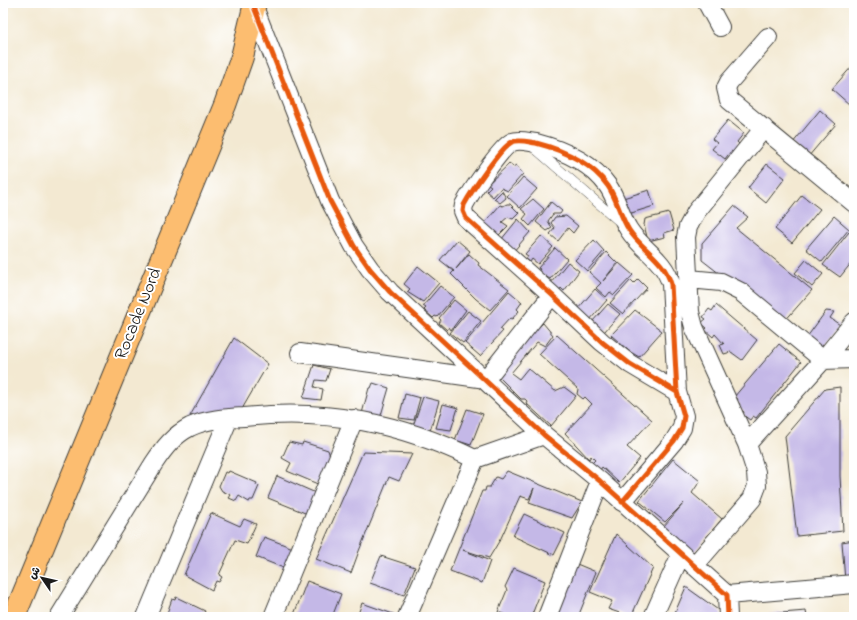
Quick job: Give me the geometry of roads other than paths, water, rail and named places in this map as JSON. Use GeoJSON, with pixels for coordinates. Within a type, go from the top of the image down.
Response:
{"type":"FeatureCollection","features":[{"type":"Feature","properties":{"kind":"highway","name":"Rocade Nord"},"geometry":{"type":"LineString","coordinates":[[3,608],[222,71],[254,5]]}},
{"type":"Feature","properties":{"kind":"highway","name":"Rocade Nord"},"geometry":{"type":"LineString","coordinates":[[14,617],[225,105],[242,57],[254,5]]}},
{"type":"Feature","properties":{"kind":"street"},"geometry":{"type":"LineString","coordinates":[[706,3],[720,27]]}},
{"type":"Feature","properties":{"kind":"street"},"geometry":{"type":"LineString","coordinates":[[254,5],[330,201],[354,246],[370,269],[390,292],[486,379],[544,435],[600,481],[727,595],[728,617]]}},
{"type":"Feature","properties":{"kind":"street"},"geometry":{"type":"LineString","coordinates":[[768,37],[726,88],[728,100],[854,203]]}},
{"type":"Feature","properties":{"kind":"street"},"geometry":{"type":"LineString","coordinates":[[694,566],[752,499],[755,493],[756,472],[747,444],[694,327],[690,312],[686,237],[691,219],[764,128]]}},
{"type":"Feature","properties":{"kind":"street"},"geometry":{"type":"LineString","coordinates":[[622,502],[674,441],[682,428],[684,416],[678,392],[671,284],[669,276],[661,263],[638,242],[629,230],[608,186],[596,172],[582,161],[550,146],[519,140],[506,146],[468,198],[463,210],[470,222],[617,355],[678,392]]}},
{"type":"Feature","properties":{"kind":"street"},"geometry":{"type":"LineString","coordinates":[[689,279],[721,282],[740,292],[823,360],[854,359]]}},
{"type":"Feature","properties":{"kind":"street"},"geometry":{"type":"LineString","coordinates":[[486,379],[552,295]]}},
{"type":"Feature","properties":{"kind":"street"},"geometry":{"type":"LineString","coordinates":[[747,444],[823,360],[854,322]]}},
{"type":"Feature","properties":{"kind":"street"},"geometry":{"type":"LineString","coordinates":[[300,353],[486,379]]}},
{"type":"Feature","properties":{"kind":"street"},"geometry":{"type":"LineString","coordinates":[[59,617],[154,462],[168,443],[191,427],[204,422],[229,418],[304,414],[354,419],[389,426],[424,436],[475,459],[544,435]]}},
{"type":"Feature","properties":{"kind":"street"},"geometry":{"type":"LineString","coordinates":[[146,617],[229,418]]}},
{"type":"Feature","properties":{"kind":"street"},"geometry":{"type":"LineString","coordinates":[[273,617],[354,419]]}},
{"type":"Feature","properties":{"kind":"street"},"geometry":{"type":"LineString","coordinates":[[407,617],[475,459]]}},
{"type":"Feature","properties":{"kind":"street"},"geometry":{"type":"LineString","coordinates":[[547,617],[600,481]]}},
{"type":"Feature","properties":{"kind":"street"},"geometry":{"type":"LineString","coordinates":[[654,617],[681,554]]}},
{"type":"Feature","properties":{"kind":"street"},"geometry":{"type":"LineString","coordinates":[[727,595],[854,584]]}}]}
